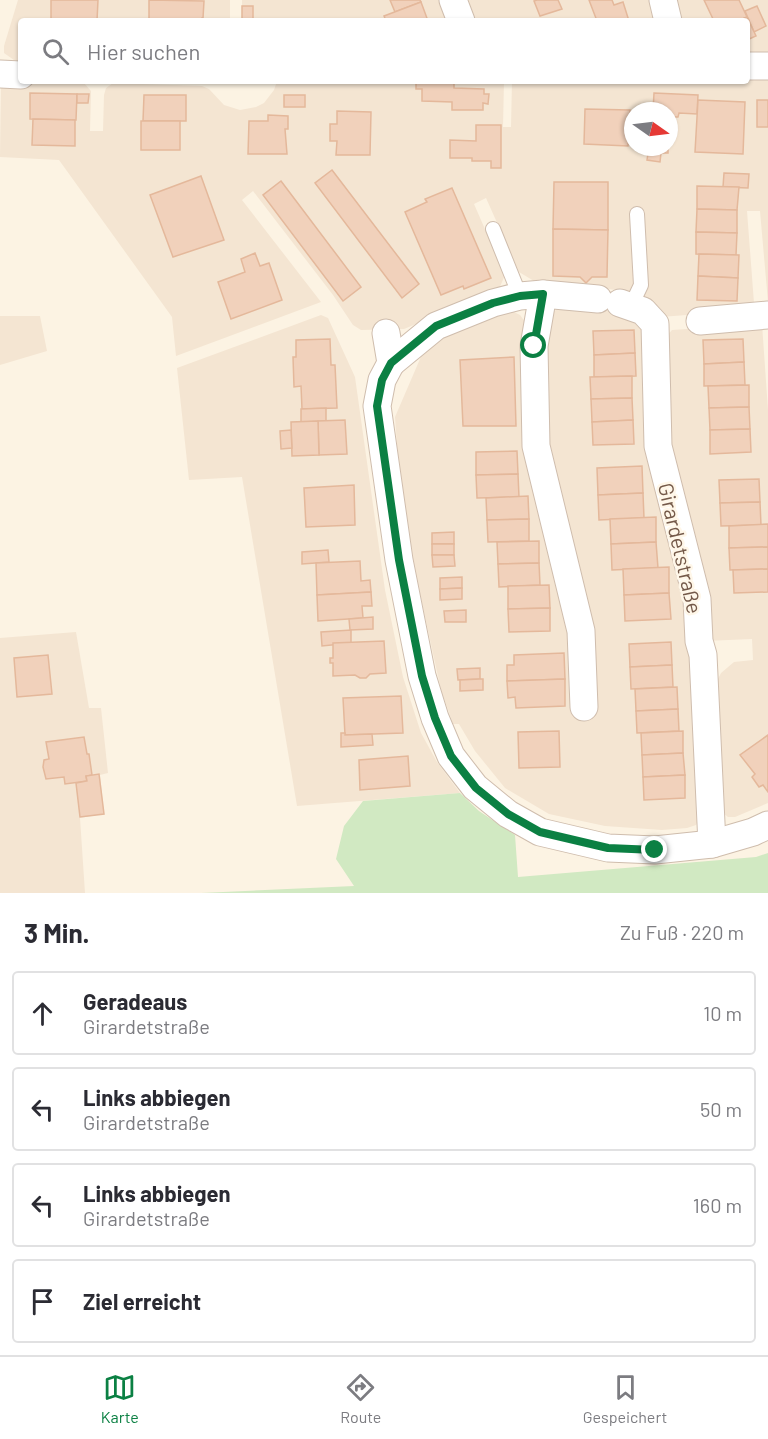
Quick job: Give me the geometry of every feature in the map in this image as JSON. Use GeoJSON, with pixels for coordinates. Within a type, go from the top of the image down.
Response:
{"type":"FeatureCollection","features":[{"type":"Feature","properties":{"kind":"street"},"geometry":{"type":"LineString","coordinates":[[453,0],[461,18]]}},
{"type":"Feature","properties":{"kind":"street"},"geometry":{"type":"LineString","coordinates":[[663,0],[667,18]]}},
{"type":"Feature","properties":{"kind":"street"},"geometry":{"type":"LineString","coordinates":[[750,66],[768,66]]}},
{"type":"Feature","properties":{"kind":"street"},"geometry":{"type":"LineString","coordinates":[[0,75],[18,75]]}},
{"type":"Feature","properties":{"kind":"street"},"geometry":{"type":"LineString","coordinates":[[532,295],[536,446],[581,631],[584,707]]}},
{"type":"Feature","properties":{"kind":"street"},"geometry":{"type":"LineString","coordinates":[[616,303],[532,295],[493,303],[436,326],[391,363],[382,380],[377,406],[399,560],[422,676],[435,718],[451,756],[476,788],[508,814],[540,832],[608,848],[655,850],[712,844],[753,832],[768,825]]}},
{"type":"Feature","properties":{"kind":"street","name":"Girardetstraße"},"geometry":{"type":"LineString","coordinates":[[616,303],[643,311],[663,324],[657,446],[697,599],[699,641],[703,655],[712,844]]}},
{"type":"Feature","properties":{"kind":"street"},"geometry":{"type":"LineString","coordinates":[[700,321],[768,316]]}},
{"type":"Feature","properties":{"kind":"street"},"geometry":{"type":"LineString","coordinates":[[386,333],[391,363]]}},
{"type":"Feature","properties":{"kind":"lane"},"geometry":{"type":"LineString","coordinates":[[616,303],[641,285],[637,214]]}},
{"type":"Feature","properties":{"kind":"lane"},"geometry":{"type":"LineString","coordinates":[[493,229],[532,295]]}},
{"type":"Feature","properties":{"kind":"shaded area"},"geometry":{"type":"Polygon","coordinates":[[[18,0],[230,0],[230,18],[18,18],[18,60],[4,53],[18,0]]]}},
{"type":"Feature","properties":{"kind":"shaded area"},"geometry":{"type":"Polygon","coordinates":[[[242,0],[447,0],[454,18],[242,18],[242,0]]]}},
{"type":"Feature","properties":{"kind":"shaded area"},"geometry":{"type":"Polygon","coordinates":[[[464,0],[652,0],[655,18],[473,18],[464,0]]]}},
{"type":"Feature","properties":{"kind":"shaded area"},"geometry":{"type":"Polygon","coordinates":[[[672,0],[768,0],[768,61],[750,60],[750,18],[676,18],[672,0]]]}},
{"type":"Feature","properties":{"kind":"shaded area"},"geometry":{"type":"Polygon","coordinates":[[[750,77],[768,77],[768,302],[760,211],[747,211],[754,303],[749,303],[749,310],[661,317],[622,291],[556,281],[534,281],[519,272],[486,198],[474,204],[505,275],[499,289],[404,329],[361,330],[353,325],[333,295],[253,191],[242,200],[321,302],[176,356],[172,317],[59,160],[0,157],[1,81],[18,81],[18,84],[85,84],[91,91],[90,131],[103,131],[104,95],[106,88],[112,84],[202,86],[209,89],[224,105],[240,110],[264,103],[276,84],[504,84],[503,127],[511,127],[512,84],[750,84],[750,77]]]}},
{"type":"Feature","properties":{"kind":"shaded area"},"geometry":{"type":"Polygon","coordinates":[[[570,304],[635,315],[647,329],[651,448],[690,599],[700,816],[696,825],[687,828],[662,830],[605,826],[549,814],[505,788],[475,751],[459,724],[453,724],[441,690],[413,562],[398,458],[395,417],[423,352],[433,342],[505,310],[512,311],[520,315],[526,323],[531,449],[574,629],[577,713],[591,712],[587,628],[543,444],[541,346],[548,346],[549,320],[553,312],[563,305],[570,304]]]}},
{"type":"Feature","properties":{"kind":"shaded area"},"geometry":{"type":"Polygon","coordinates":[[[321,315],[328,318],[355,377],[385,590],[403,677],[421,733],[437,762],[460,793],[297,806],[242,477],[189,480],[177,368],[321,315]]]}},
{"type":"Feature","properties":{"kind":"shaded area"},"geometry":{"type":"Polygon","coordinates":[[[0,316],[40,316],[47,351],[0,365],[0,316]]]}},
{"type":"Feature","properties":{"kind":"shaded area"},"geometry":{"type":"Polygon","coordinates":[[[762,324],[768,410],[768,803],[735,817],[728,817],[723,813],[717,681],[721,673],[734,662],[753,660],[752,639],[705,641],[665,445],[661,343],[672,330],[762,324]]]}},
{"type":"Feature","properties":{"kind":"shaded area"},"geometry":{"type":"Polygon","coordinates":[[[76,632],[89,708],[101,708],[108,773],[100,775],[104,814],[80,818],[85,893],[0,893],[0,638],[76,632]]]}},
{"type":"Feature","properties":{"kind":"green space"},"geometry":{"type":"Polygon","coordinates":[[[460,793],[479,811],[515,835],[518,877],[756,857],[768,853],[768,893],[201,893],[354,886],[336,859],[344,826],[363,801],[460,793]]]}},
{"type":"Feature","properties":{"kind":"building"},"geometry":{"type":"Polygon","coordinates":[[[51,0],[98,0],[97,18],[51,18],[51,0]]]}},
{"type":"Feature","properties":{"kind":"building"},"geometry":{"type":"Polygon","coordinates":[[[149,0],[204,1],[203,18],[149,18],[149,0]]]}},
{"type":"Feature","properties":{"kind":"building"},"geometry":{"type":"Polygon","coordinates":[[[390,0],[420,0],[421,2],[395,12],[390,0]]]}},
{"type":"Feature","properties":{"kind":"building"},"geometry":{"type":"Polygon","coordinates":[[[558,0],[562,9],[540,16],[534,1],[558,0]]]}},
{"type":"Feature","properties":{"kind":"building"},"geometry":{"type":"Polygon","coordinates":[[[589,0],[612,0],[614,5],[623,2],[628,18],[596,18],[589,0]]]}},
{"type":"Feature","properties":{"kind":"building"},"geometry":{"type":"Polygon","coordinates":[[[704,0],[739,0],[747,17],[745,18],[713,18],[704,0]]]}},
{"type":"Feature","properties":{"kind":"building"},"geometry":{"type":"Polygon","coordinates":[[[421,2],[427,18],[385,18],[384,16],[421,2]]]}},
{"type":"Feature","properties":{"kind":"building"},"geometry":{"type":"Polygon","coordinates":[[[242,6],[253,6],[253,18],[242,18],[242,6]]]}},
{"type":"Feature","properties":{"kind":"building"},"geometry":{"type":"Polygon","coordinates":[[[757,6],[766,26],[754,32],[750,18],[745,11],[757,6]]]}},
{"type":"Feature","properties":{"kind":"building"},"geometry":{"type":"Polygon","coordinates":[[[750,23],[756,36],[750,39],[750,23]]]}},
{"type":"Feature","properties":{"kind":"building"},"geometry":{"type":"Polygon","coordinates":[[[416,84],[454,84],[454,88],[484,89],[484,94],[489,94],[488,104],[483,103],[483,110],[452,110],[452,102],[422,101],[422,89],[416,89],[416,84]]]}},
{"type":"Feature","properties":{"kind":"building"},"geometry":{"type":"Polygon","coordinates":[[[30,93],[77,94],[76,120],[30,119],[30,93]]]}},
{"type":"Feature","properties":{"kind":"building"},"geometry":{"type":"Polygon","coordinates":[[[654,93],[698,95],[697,114],[679,113],[678,117],[678,102],[654,102],[654,93]]]}},
{"type":"Feature","properties":{"kind":"building"},"geometry":{"type":"Polygon","coordinates":[[[77,94],[89,94],[88,103],[77,103],[77,94]]]}},
{"type":"Feature","properties":{"kind":"building"},"geometry":{"type":"Polygon","coordinates":[[[144,95],[186,95],[186,121],[143,121],[144,95]]]}},
{"type":"Feature","properties":{"kind":"building"},"geometry":{"type":"Polygon","coordinates":[[[284,95],[305,95],[305,107],[284,107],[284,95]]]}},
{"type":"Feature","properties":{"kind":"building"},"geometry":{"type":"Polygon","coordinates":[[[698,100],[745,102],[743,154],[695,152],[698,100]]]}},
{"type":"Feature","properties":{"kind":"building"},"geometry":{"type":"Polygon","coordinates":[[[757,100],[768,100],[768,127],[757,127],[757,100]]]}},
{"type":"Feature","properties":{"kind":"building"},"geometry":{"type":"Polygon","coordinates":[[[585,109],[624,110],[624,146],[584,144],[585,109]]]}},
{"type":"Feature","properties":{"kind":"building"},"geometry":{"type":"Polygon","coordinates":[[[337,111],[371,112],[370,155],[336,155],[337,141],[330,141],[330,124],[337,124],[337,111]]]}},
{"type":"Feature","properties":{"kind":"building"},"geometry":{"type":"Polygon","coordinates":[[[268,115],[288,116],[288,129],[285,129],[287,154],[248,154],[249,121],[268,121],[268,115]]]}},
{"type":"Feature","properties":{"kind":"building"},"geometry":{"type":"Polygon","coordinates":[[[33,119],[75,120],[75,146],[32,145],[33,119]]]}},
{"type":"Feature","properties":{"kind":"building"},"geometry":{"type":"Polygon","coordinates":[[[141,121],[180,121],[180,150],[141,150],[141,121]]]}},
{"type":"Feature","properties":{"kind":"building"},"geometry":{"type":"Polygon","coordinates":[[[476,125],[501,125],[501,168],[491,168],[491,161],[450,158],[450,140],[476,141],[476,125]]]}},
{"type":"Feature","properties":{"kind":"building"},"geometry":{"type":"Polygon","coordinates":[[[648,156],[661,156],[660,162],[647,160],[648,156]]]}},
{"type":"Feature","properties":{"kind":"building"},"geometry":{"type":"Polygon","coordinates":[[[332,170],[419,284],[402,298],[315,183],[332,170]]]}},
{"type":"Feature","properties":{"kind":"building"},"geometry":{"type":"Polygon","coordinates":[[[724,173],[749,174],[748,188],[723,187],[724,173]]]}},
{"type":"Feature","properties":{"kind":"building"},"geometry":{"type":"Polygon","coordinates":[[[201,176],[224,240],[173,257],[150,195],[201,176]]]}},
{"type":"Feature","properties":{"kind":"building"},"geometry":{"type":"Polygon","coordinates":[[[281,181],[361,287],[343,301],[263,195],[281,181]]]}},
{"type":"Feature","properties":{"kind":"building"},"geometry":{"type":"Polygon","coordinates":[[[554,182],[608,182],[608,230],[553,229],[554,182]]]}},
{"type":"Feature","properties":{"kind":"building"},"geometry":{"type":"Polygon","coordinates":[[[697,186],[739,187],[737,210],[697,209],[697,186]]]}},
{"type":"Feature","properties":{"kind":"building"},"geometry":{"type":"Polygon","coordinates":[[[452,188],[491,278],[441,295],[405,212],[427,202],[425,199],[452,188]]]}},
{"type":"Feature","properties":{"kind":"building"},"geometry":{"type":"Polygon","coordinates":[[[697,209],[737,210],[737,233],[696,232],[697,209]]]}},
{"type":"Feature","properties":{"kind":"building"},"geometry":{"type":"Polygon","coordinates":[[[553,229],[608,230],[607,277],[592,277],[586,283],[580,277],[553,276],[553,229]]]}},
{"type":"Feature","properties":{"kind":"building"},"geometry":{"type":"Polygon","coordinates":[[[696,232],[737,233],[736,255],[696,254],[696,232]]]}},
{"type":"Feature","properties":{"kind":"building"},"geometry":{"type":"Polygon","coordinates":[[[255,253],[260,266],[269,263],[282,300],[231,319],[218,282],[245,272],[241,259],[255,253]]]}},
{"type":"Feature","properties":{"kind":"building"},"geometry":{"type":"Polygon","coordinates":[[[699,254],[739,255],[738,278],[698,276],[699,254]]]}},
{"type":"Feature","properties":{"kind":"building"},"geometry":{"type":"Polygon","coordinates":[[[698,276],[738,278],[737,301],[697,300],[698,276]]]}},
{"type":"Feature","properties":{"kind":"building"},"geometry":{"type":"Polygon","coordinates":[[[634,330],[635,353],[594,355],[593,331],[634,330]]]}},
{"type":"Feature","properties":{"kind":"building"},"geometry":{"type":"Polygon","coordinates":[[[330,339],[331,365],[335,365],[337,408],[302,409],[301,386],[294,387],[293,357],[296,357],[296,340],[330,339]]]}},
{"type":"Feature","properties":{"kind":"building"},"geometry":{"type":"Polygon","coordinates":[[[743,339],[744,362],[704,364],[703,340],[743,339]]]}},
{"type":"Feature","properties":{"kind":"building"},"geometry":{"type":"Polygon","coordinates":[[[635,353],[636,376],[594,377],[594,355],[635,353]]]}},
{"type":"Feature","properties":{"kind":"building"},"geometry":{"type":"Polygon","coordinates":[[[514,357],[516,426],[463,426],[460,360],[514,357]]]}},
{"type":"Feature","properties":{"kind":"building"},"geometry":{"type":"Polygon","coordinates":[[[744,362],[745,385],[704,386],[704,364],[744,362]]]}},
{"type":"Feature","properties":{"kind":"building"},"geometry":{"type":"Polygon","coordinates":[[[632,376],[632,398],[591,399],[590,377],[632,376]]]}},
{"type":"Feature","properties":{"kind":"building"},"geometry":{"type":"Polygon","coordinates":[[[749,385],[749,407],[709,408],[708,386],[749,385]]]}},
{"type":"Feature","properties":{"kind":"building"},"geometry":{"type":"Polygon","coordinates":[[[632,398],[633,420],[592,422],[591,399],[632,398]]]}},
{"type":"Feature","properties":{"kind":"building"},"geometry":{"type":"Polygon","coordinates":[[[749,407],[750,429],[710,430],[709,408],[749,407]]]}},
{"type":"Feature","properties":{"kind":"building"},"geometry":{"type":"Polygon","coordinates":[[[326,408],[326,421],[301,422],[301,409],[326,408]]]}},
{"type":"Feature","properties":{"kind":"building"},"geometry":{"type":"Polygon","coordinates":[[[345,420],[347,454],[319,455],[318,421],[345,420]]]}},
{"type":"Feature","properties":{"kind":"building"},"geometry":{"type":"Polygon","coordinates":[[[633,420],[634,444],[593,445],[592,422],[633,420]]]}},
{"type":"Feature","properties":{"kind":"building"},"geometry":{"type":"Polygon","coordinates":[[[318,421],[319,455],[292,456],[291,422],[318,421]]]}},
{"type":"Feature","properties":{"kind":"building"},"geometry":{"type":"Polygon","coordinates":[[[750,429],[751,452],[710,454],[710,430],[750,429]]]}},
{"type":"Feature","properties":{"kind":"building"},"geometry":{"type":"Polygon","coordinates":[[[291,430],[292,448],[281,449],[280,431],[291,430]]]}},
{"type":"Feature","properties":{"kind":"building"},"geometry":{"type":"Polygon","coordinates":[[[517,451],[518,474],[476,475],[476,452],[517,451]]]}},
{"type":"Feature","properties":{"kind":"building"},"geometry":{"type":"Polygon","coordinates":[[[642,466],[643,493],[598,495],[597,468],[642,466]]]}},
{"type":"Feature","properties":{"kind":"building"},"geometry":{"type":"Polygon","coordinates":[[[518,474],[519,497],[477,498],[476,475],[518,474]]]}},
{"type":"Feature","properties":{"kind":"building"},"geometry":{"type":"Polygon","coordinates":[[[759,479],[760,502],[720,503],[719,480],[759,479]]]}},
{"type":"Feature","properties":{"kind":"building"},"geometry":{"type":"Polygon","coordinates":[[[354,485],[355,525],[306,527],[304,488],[354,485]]]}},
{"type":"Feature","properties":{"kind":"building"},"geometry":{"type":"Polygon","coordinates":[[[643,493],[644,518],[599,520],[598,495],[643,493]]]}},
{"type":"Feature","properties":{"kind":"building"},"geometry":{"type":"Polygon","coordinates":[[[528,496],[529,519],[487,520],[486,498],[528,496]]]}},
{"type":"Feature","properties":{"kind":"building"},"geometry":{"type":"Polygon","coordinates":[[[760,502],[761,525],[721,526],[720,503],[760,502]]]}},
{"type":"Feature","properties":{"kind":"building"},"geometry":{"type":"Polygon","coordinates":[[[656,517],[656,542],[611,544],[610,519],[656,517]]]}},
{"type":"Feature","properties":{"kind":"building"},"geometry":{"type":"Polygon","coordinates":[[[529,519],[529,541],[488,542],[487,520],[529,519]]]}},
{"type":"Feature","properties":{"kind":"building"},"geometry":{"type":"Polygon","coordinates":[[[768,524],[768,547],[729,548],[729,526],[768,524]]]}},
{"type":"Feature","properties":{"kind":"building"},"geometry":{"type":"Polygon","coordinates":[[[454,532],[454,544],[432,544],[432,533],[454,532]]]}},
{"type":"Feature","properties":{"kind":"building"},"geometry":{"type":"Polygon","coordinates":[[[539,541],[539,563],[498,564],[497,542],[539,541]]]}},
{"type":"Feature","properties":{"kind":"building"},"geometry":{"type":"Polygon","coordinates":[[[656,542],[658,568],[612,570],[611,544],[656,542]]]}},
{"type":"Feature","properties":{"kind":"building"},"geometry":{"type":"Polygon","coordinates":[[[432,544],[454,544],[454,555],[432,555],[432,544]]]}},
{"type":"Feature","properties":{"kind":"building"},"geometry":{"type":"Polygon","coordinates":[[[768,547],[768,569],[730,570],[729,548],[768,547]]]}},
{"type":"Feature","properties":{"kind":"building"},"geometry":{"type":"Polygon","coordinates":[[[328,550],[329,562],[302,564],[302,552],[328,550]]]}},
{"type":"Feature","properties":{"kind":"building"},"geometry":{"type":"Polygon","coordinates":[[[432,555],[454,555],[455,566],[433,567],[432,555]]]}},
{"type":"Feature","properties":{"kind":"building"},"geometry":{"type":"Polygon","coordinates":[[[360,561],[361,581],[370,580],[371,592],[317,595],[316,563],[360,561]]]}},
{"type":"Feature","properties":{"kind":"building"},"geometry":{"type":"Polygon","coordinates":[[[539,563],[540,585],[499,587],[498,564],[539,563]]]}},
{"type":"Feature","properties":{"kind":"building"},"geometry":{"type":"Polygon","coordinates":[[[669,567],[669,593],[624,595],[623,569],[669,567]]]}},
{"type":"Feature","properties":{"kind":"building"},"geometry":{"type":"Polygon","coordinates":[[[768,569],[768,592],[734,593],[733,570],[768,569]]]}},
{"type":"Feature","properties":{"kind":"building"},"geometry":{"type":"Polygon","coordinates":[[[462,577],[462,588],[440,589],[440,578],[462,577]]]}},
{"type":"Feature","properties":{"kind":"building"},"geometry":{"type":"Polygon","coordinates":[[[549,585],[550,608],[508,609],[508,586],[549,585]]]}},
{"type":"Feature","properties":{"kind":"building"},"geometry":{"type":"Polygon","coordinates":[[[462,588],[462,599],[440,600],[440,589],[462,588]]]}},
{"type":"Feature","properties":{"kind":"building"},"geometry":{"type":"Polygon","coordinates":[[[371,592],[372,606],[362,606],[363,618],[318,621],[317,595],[371,592]]]}},
{"type":"Feature","properties":{"kind":"building"},"geometry":{"type":"Polygon","coordinates":[[[669,593],[671,619],[625,621],[624,595],[669,593]]]}},
{"type":"Feature","properties":{"kind":"building"},"geometry":{"type":"Polygon","coordinates":[[[550,608],[550,631],[509,632],[508,609],[550,608]]]}},
{"type":"Feature","properties":{"kind":"building"},"geometry":{"type":"Polygon","coordinates":[[[466,610],[466,622],[445,622],[444,611],[466,610]]]}},
{"type":"Feature","properties":{"kind":"building"},"geometry":{"type":"Polygon","coordinates":[[[373,617],[373,629],[350,630],[349,619],[373,617]]]}},
{"type":"Feature","properties":{"kind":"building"},"geometry":{"type":"Polygon","coordinates":[[[351,630],[351,643],[322,646],[321,632],[351,630]]]}},
{"type":"Feature","properties":{"kind":"building"},"geometry":{"type":"Polygon","coordinates":[[[384,641],[386,673],[370,674],[366,678],[355,675],[333,676],[333,663],[330,663],[330,658],[333,658],[333,643],[384,641]]]}},
{"type":"Feature","properties":{"kind":"building"},"geometry":{"type":"Polygon","coordinates":[[[671,642],[672,665],[630,667],[629,644],[671,642]]]}},
{"type":"Feature","properties":{"kind":"building"},"geometry":{"type":"Polygon","coordinates":[[[564,653],[565,679],[507,681],[507,665],[514,665],[514,655],[564,653]]]}},
{"type":"Feature","properties":{"kind":"building"},"geometry":{"type":"Polygon","coordinates":[[[48,655],[52,694],[17,697],[14,658],[48,655]]]}},
{"type":"Feature","properties":{"kind":"building"},"geometry":{"type":"Polygon","coordinates":[[[672,665],[673,687],[631,689],[630,667],[672,665]]]}},
{"type":"Feature","properties":{"kind":"building"},"geometry":{"type":"Polygon","coordinates":[[[480,668],[480,679],[458,680],[457,669],[480,668]]]}},
{"type":"Feature","properties":{"kind":"building"},"geometry":{"type":"Polygon","coordinates":[[[483,679],[483,690],[460,691],[460,680],[483,679]]]}},
{"type":"Feature","properties":{"kind":"building"},"geometry":{"type":"Polygon","coordinates":[[[565,679],[565,706],[516,708],[515,697],[508,698],[507,681],[565,679]]]}},
{"type":"Feature","properties":{"kind":"building"},"geometry":{"type":"Polygon","coordinates":[[[677,687],[678,709],[636,711],[635,689],[677,687]]]}},
{"type":"Feature","properties":{"kind":"building"},"geometry":{"type":"Polygon","coordinates":[[[401,696],[403,733],[345,735],[343,698],[401,696]]]}},
{"type":"Feature","properties":{"kind":"building"},"geometry":{"type":"Polygon","coordinates":[[[678,709],[679,731],[637,733],[636,711],[678,709]]]}},
{"type":"Feature","properties":{"kind":"building"},"geometry":{"type":"Polygon","coordinates":[[[559,731],[560,767],[519,768],[518,732],[559,731]]]}},
{"type":"Feature","properties":{"kind":"building"},"geometry":{"type":"Polygon","coordinates":[[[683,731],[683,753],[642,755],[641,733],[683,731]]]}},
{"type":"Feature","properties":{"kind":"building"},"geometry":{"type":"Polygon","coordinates":[[[341,733],[345,735],[372,734],[373,745],[341,747],[341,733]]]}},
{"type":"Feature","properties":{"kind":"building"},"geometry":{"type":"Polygon","coordinates":[[[768,735],[768,792],[763,785],[759,787],[752,777],[755,774],[740,755],[768,735]]]}},
{"type":"Feature","properties":{"kind":"building"},"geometry":{"type":"Polygon","coordinates":[[[84,737],[92,775],[86,776],[87,781],[65,784],[64,777],[46,779],[44,760],[49,759],[46,742],[84,737]]]}},
{"type":"Feature","properties":{"kind":"building"},"geometry":{"type":"Polygon","coordinates":[[[683,753],[685,775],[643,777],[642,755],[683,753]]]}},
{"type":"Feature","properties":{"kind":"building"},"geometry":{"type":"Polygon","coordinates":[[[408,756],[410,786],[360,790],[359,760],[408,756]]]}},
{"type":"Feature","properties":{"kind":"building"},"geometry":{"type":"Polygon","coordinates":[[[99,774],[104,814],[80,817],[76,783],[87,781],[86,776],[99,774]]]}},
{"type":"Feature","properties":{"kind":"building"},"geometry":{"type":"Polygon","coordinates":[[[685,775],[685,798],[644,800],[643,777],[685,775]]]}},
{"type":"Feature","properties":{"kind":"route"},"geometry":{"type":"LineString","coordinates":[[534,346],[543,294],[520,296],[493,303],[436,326],[391,363],[382,380],[377,406],[399,560],[422,676],[435,718],[451,756],[476,788],[508,814],[540,832],[608,848],[655,850]]}}]}
